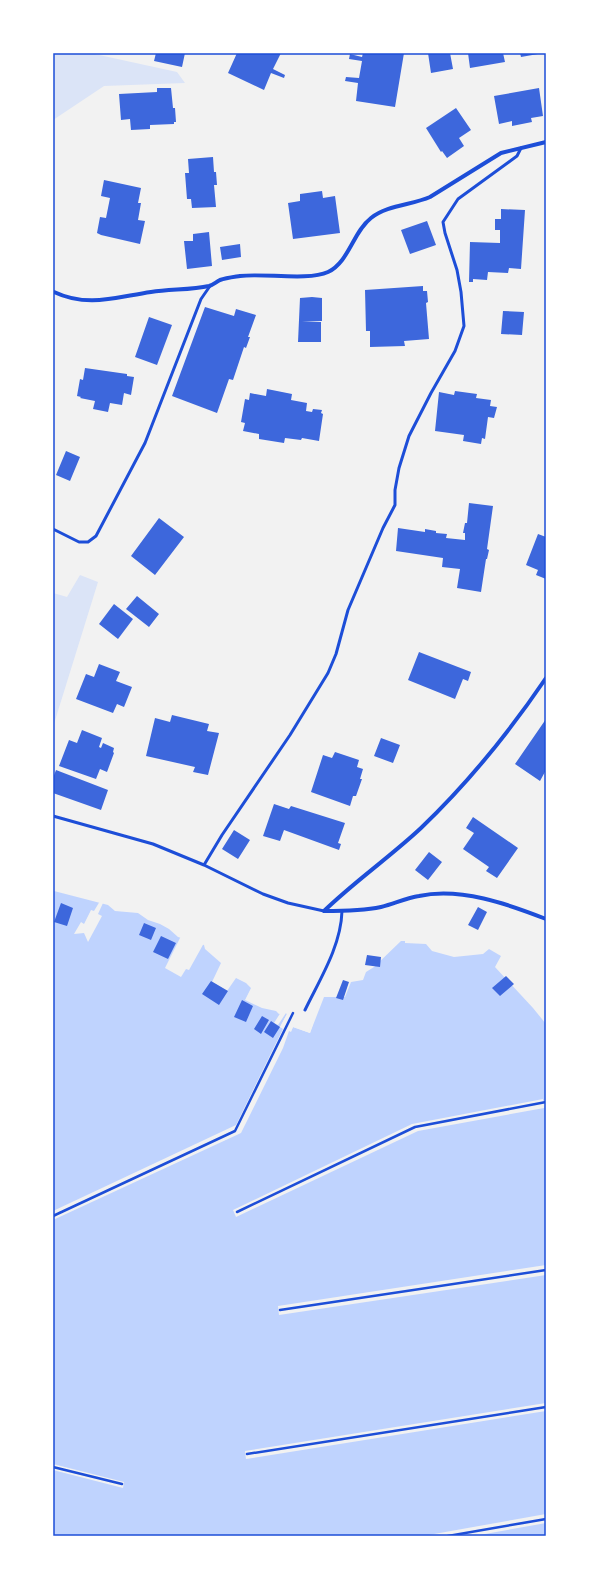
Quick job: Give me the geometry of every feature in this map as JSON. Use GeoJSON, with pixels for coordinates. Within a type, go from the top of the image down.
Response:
{"type":"FeatureCollection","features":[{"type":"Feature","properties":{"kind":"street"},"geometry":{"type":"LineString","coordinates":[[53,291],[65,297],[80,300],[103,301],[151,292],[210,286],[220,280],[240,276],[318,275],[326,272],[338,264],[362,227],[376,214],[420,202],[501,153],[546,142]]}},
{"type":"Feature","properties":{"kind":"street"},"geometry":{"type":"LineString","coordinates":[[324,911],[343,892],[364,878],[412,836],[457,790],[509,730],[546,678]]}},
{"type":"Feature","properties":{"kind":"street"},"geometry":{"type":"LineString","coordinates":[[324,911],[361,911],[381,907],[420,895],[441,894],[479,896],[546,919]]}},
{"type":"Feature","properties":{"kind":"lane"},"geometry":{"type":"LineString","coordinates":[[204,865],[222,835],[290,735],[328,673],[336,654],[348,610],[383,528],[395,505],[395,490],[399,468],[409,436],[455,351],[464,326],[462,292],[457,270],[445,233],[444,222],[458,199],[518,156],[521,148]]}},
{"type":"Feature","properties":{"kind":"lane"},"geometry":{"type":"LineString","coordinates":[[53,529],[79,542],[88,542],[96,536],[145,443],[201,299],[210,286]]}},
{"type":"Feature","properties":{"kind":"lane"},"geometry":{"type":"LineString","coordinates":[[53,816],[152,844],[204,865],[263,894],[288,903],[324,911]]}},
{"type":"Feature","properties":{"kind":"lane"},"geometry":{"type":"LineString","coordinates":[[305,1010],[338,938],[342,924],[342,911]]}},
{"type":"Feature","properties":{"kind":"path"},"geometry":{"type":"LineString","coordinates":[[53,1216],[235,1131],[285,1029]]}},
{"type":"Feature","properties":{"kind":"path"},"geometry":{"type":"LineString","coordinates":[[237,1212],[415,1127],[546,1102]]}},
{"type":"Feature","properties":{"kind":"path"},"geometry":{"type":"LineString","coordinates":[[280,1310],[546,1270]]}},
{"type":"Feature","properties":{"kind":"path"},"geometry":{"type":"LineString","coordinates":[[248,1454],[546,1407]]}},
{"type":"Feature","properties":{"kind":"path"},"geometry":{"type":"LineString","coordinates":[[53,1467],[122,1484]]}},
{"type":"Feature","properties":{"kind":"path"},"geometry":{"type":"LineString","coordinates":[[448,1536],[546,1519]]}},
{"type":"Feature","properties":{"kind":"shaded area"},"geometry":{"type":"Polygon","coordinates":[[[53,53],[90,53],[177,72],[185,83],[104,86],[53,120],[53,53]]]}},
{"type":"Feature","properties":{"kind":"shaded area"},"geometry":{"type":"Polygon","coordinates":[[[80,575],[98,582],[53,727],[53,593],[67,597],[80,575]]]}},
{"type":"Feature","properties":{"kind":"water"},"geometry":{"type":"Polygon","coordinates":[[[54,891],[108,905],[115,911],[138,913],[148,920],[169,929],[178,937],[204,945],[205,949],[221,963],[212,982],[227,991],[236,978],[246,983],[251,988],[245,1000],[262,1008],[276,1011],[279,1014],[286,1013],[287,1014],[280,1027],[291,1031],[293,1027],[310,1033],[324,997],[345,997],[351,982],[363,980],[366,972],[374,967],[401,941],[405,941],[405,943],[426,944],[432,951],[454,957],[483,954],[489,949],[501,956],[495,967],[546,1024],[546,1536],[53,1536],[54,891]]]}},
{"type":"Feature","properties":{"kind":"pier"},"geometry":{"type":"Polygon","coordinates":[[[100,901],[103,901],[103,903],[98,914],[102,916],[88,942],[84,933],[74,934],[81,922],[84,924],[91,910],[94,911],[100,901]]]}},
{"type":"Feature","properties":{"kind":"pier"},"geometry":{"type":"Polygon","coordinates":[[[181,936],[204,943],[189,970],[186,969],[181,977],[165,968],[181,936]]]}},
{"type":"Feature","properties":{"kind":"pier"},"geometry":{"type":"Polygon","coordinates":[[[286,1011],[289,1014],[283,1026],[290,1029],[293,1025],[309,1031],[311,1024],[313,1024],[310,1033],[293,1027],[291,1032],[289,1031],[283,1048],[241,1133],[53,1220],[53,1211],[236,1125],[283,1029],[280,1027],[287,1014],[286,1013],[278,1025],[274,1023],[281,1012],[286,1011]]]}},
{"type":"Feature","properties":{"kind":"pier"},"geometry":{"type":"Polygon","coordinates":[[[543,1099],[543,1101],[546,1100],[544,1108],[418,1131],[236,1217],[233,1210],[412,1124],[543,1099]]]}},
{"type":"Feature","properties":{"kind":"pier"},"geometry":{"type":"Polygon","coordinates":[[[546,1265],[546,1275],[279,1315],[278,1306],[546,1265]]]}},
{"type":"Feature","properties":{"kind":"pier"},"geometry":{"type":"Polygon","coordinates":[[[546,1403],[546,1411],[246,1459],[245,1451],[546,1403]]]}},
{"type":"Feature","properties":{"kind":"pier"},"geometry":{"type":"Polygon","coordinates":[[[53,1464],[124,1482],[123,1488],[53,1470],[53,1464]]]}},
{"type":"Feature","properties":{"kind":"pier"},"geometry":{"type":"Polygon","coordinates":[[[546,1514],[546,1523],[474,1536],[423,1536],[546,1514]]]}},
{"type":"Feature","properties":{"kind":"building"},"geometry":{"type":"Polygon","coordinates":[[[156,53],[185,53],[182,67],[154,61],[156,53]]]}},
{"type":"Feature","properties":{"kind":"building"},"geometry":{"type":"Polygon","coordinates":[[[237,53],[281,53],[273,69],[285,75],[284,78],[271,73],[264,90],[228,73],[237,53]]]}},
{"type":"Feature","properties":{"kind":"building"},"geometry":{"type":"Polygon","coordinates":[[[363,53],[404,53],[395,107],[356,101],[358,83],[345,81],[346,77],[359,78],[362,61],[349,59],[350,54],[362,57],[363,53]]]}},
{"type":"Feature","properties":{"kind":"building"},"geometry":{"type":"Polygon","coordinates":[[[428,53],[450,53],[453,69],[431,73],[428,53]]]}},
{"type":"Feature","properties":{"kind":"building"},"geometry":{"type":"Polygon","coordinates":[[[468,53],[503,53],[505,62],[470,68],[468,53]]]}},
{"type":"Feature","properties":{"kind":"building"},"geometry":{"type":"Polygon","coordinates":[[[520,53],[538,53],[538,54],[521,57],[520,53]]]}},
{"type":"Feature","properties":{"kind":"building"},"geometry":{"type":"Polygon","coordinates":[[[157,88],[171,88],[176,122],[174,122],[174,124],[150,125],[150,129],[131,130],[130,119],[121,120],[119,94],[157,92],[157,88]]]}},
{"type":"Feature","properties":{"kind":"building"},"geometry":{"type":"Polygon","coordinates":[[[539,88],[543,116],[531,118],[532,122],[512,126],[512,121],[499,124],[494,96],[539,88]]]}},
{"type":"Feature","properties":{"kind":"building"},"geometry":{"type":"Polygon","coordinates":[[[456,108],[471,130],[459,138],[464,146],[447,158],[442,151],[441,152],[426,128],[456,108]]]}},
{"type":"Feature","properties":{"kind":"building"},"geometry":{"type":"Polygon","coordinates":[[[213,157],[217,185],[214,185],[216,207],[192,208],[191,199],[187,199],[185,173],[189,173],[188,159],[213,157]]]}},
{"type":"Feature","properties":{"kind":"building"},"geometry":{"type":"Polygon","coordinates":[[[104,180],[141,188],[138,203],[141,203],[138,220],[145,221],[140,244],[97,233],[100,217],[106,218],[110,198],[101,196],[104,180]]]}},
{"type":"Feature","properties":{"kind":"building"},"geometry":{"type":"Polygon","coordinates":[[[322,191],[323,198],[335,196],[340,233],[293,239],[288,203],[300,201],[300,194],[322,191]]]}},
{"type":"Feature","properties":{"kind":"building"},"geometry":{"type":"Polygon","coordinates":[[[501,209],[525,210],[521,269],[509,268],[508,273],[488,272],[487,280],[473,279],[473,282],[469,282],[470,242],[500,243],[500,230],[495,230],[495,219],[501,219],[501,209]]]}},
{"type":"Feature","properties":{"kind":"building"},"geometry":{"type":"Polygon","coordinates":[[[427,221],[436,245],[410,254],[401,230],[427,221]]]}},
{"type":"Feature","properties":{"kind":"building"},"geometry":{"type":"Polygon","coordinates":[[[209,232],[212,266],[187,269],[184,241],[193,241],[193,234],[209,232]]]}},
{"type":"Feature","properties":{"kind":"building"},"geometry":{"type":"Polygon","coordinates":[[[240,244],[241,257],[222,260],[220,247],[240,244]]]}},
{"type":"Feature","properties":{"kind":"building"},"geometry":{"type":"Polygon","coordinates":[[[423,286],[423,291],[427,291],[428,302],[426,303],[429,339],[404,341],[405,346],[370,347],[370,331],[366,331],[365,290],[423,286]]]}},
{"type":"Feature","properties":{"kind":"building"},"geometry":{"type":"Polygon","coordinates":[[[300,298],[322,298],[322,321],[302,321],[321,322],[321,342],[298,342],[300,298]]]}},
{"type":"Feature","properties":{"kind":"building"},"geometry":{"type":"Polygon","coordinates":[[[205,307],[234,316],[236,309],[256,315],[248,337],[250,337],[246,348],[244,347],[233,380],[229,379],[217,413],[172,396],[205,307]]]}},
{"type":"Feature","properties":{"kind":"building"},"geometry":{"type":"Polygon","coordinates":[[[503,311],[524,312],[522,335],[501,334],[503,311]]]}},
{"type":"Feature","properties":{"kind":"building"},"geometry":{"type":"Polygon","coordinates":[[[149,317],[172,325],[157,365],[135,357],[149,317]]]}},
{"type":"Feature","properties":{"kind":"building"},"geometry":{"type":"Polygon","coordinates":[[[85,368],[127,374],[127,376],[134,377],[131,395],[124,393],[122,405],[110,403],[108,412],[93,409],[95,401],[77,396],[80,379],[83,380],[85,368]]]}},
{"type":"Feature","properties":{"kind":"building"},"geometry":{"type":"Polygon","coordinates":[[[267,389],[292,394],[291,400],[307,403],[306,411],[312,412],[313,409],[322,410],[321,413],[323,414],[319,441],[302,438],[301,440],[285,438],[284,443],[259,439],[259,434],[243,431],[245,423],[241,422],[245,399],[249,400],[250,393],[266,396],[267,389]]]}},
{"type":"Feature","properties":{"kind":"building"},"geometry":{"type":"Polygon","coordinates":[[[455,391],[477,394],[476,398],[491,400],[490,406],[497,407],[494,418],[488,417],[485,439],[482,438],[481,444],[463,441],[464,435],[435,431],[439,392],[454,395],[455,391]]]}},
{"type":"Feature","properties":{"kind":"building"},"geometry":{"type":"Polygon","coordinates":[[[66,451],[80,457],[70,481],[56,475],[66,451]]]}},
{"type":"Feature","properties":{"kind":"building"},"geometry":{"type":"Polygon","coordinates":[[[469,503],[493,506],[487,549],[489,550],[486,559],[481,592],[457,588],[460,569],[442,567],[443,558],[396,551],[398,528],[425,532],[425,529],[436,531],[436,533],[447,534],[446,538],[465,540],[465,533],[463,533],[465,523],[467,523],[469,503]]]}},
{"type":"Feature","properties":{"kind":"building"},"geometry":{"type":"Polygon","coordinates":[[[159,518],[184,537],[155,575],[131,556],[159,518]]]}},
{"type":"Feature","properties":{"kind":"building"},"geometry":{"type":"Polygon","coordinates":[[[538,534],[546,537],[546,579],[536,575],[538,570],[526,565],[538,534]]]}},
{"type":"Feature","properties":{"kind":"building"},"geometry":{"type":"Polygon","coordinates":[[[137,596],[159,614],[149,627],[126,609],[137,596]]]}},
{"type":"Feature","properties":{"kind":"building"},"geometry":{"type":"Polygon","coordinates":[[[114,604],[133,619],[118,639],[99,624],[114,604]]]}},
{"type":"Feature","properties":{"kind":"building"},"geometry":{"type":"Polygon","coordinates":[[[419,652],[471,672],[468,681],[463,679],[455,699],[408,680],[419,652]]]}},
{"type":"Feature","properties":{"kind":"building"},"geometry":{"type":"Polygon","coordinates":[[[99,664],[120,672],[116,681],[132,687],[124,707],[117,704],[113,713],[76,699],[86,674],[94,677],[99,664]]]}},
{"type":"Feature","properties":{"kind":"building"},"geometry":{"type":"Polygon","coordinates":[[[172,715],[209,724],[207,731],[219,733],[208,775],[193,772],[195,767],[146,756],[155,718],[170,722],[172,715]]]}},
{"type":"Feature","properties":{"kind":"building"},"geometry":{"type":"Polygon","coordinates":[[[546,719],[546,770],[540,781],[515,764],[546,719]]]}},
{"type":"Feature","properties":{"kind":"building"},"geometry":{"type":"Polygon","coordinates":[[[82,730],[102,738],[99,747],[101,748],[103,743],[114,748],[114,753],[107,772],[100,769],[96,779],[59,766],[69,740],[77,743],[82,730]]]}},
{"type":"Feature","properties":{"kind":"building"},"geometry":{"type":"Polygon","coordinates":[[[381,738],[400,745],[393,763],[374,756],[381,738]]]}},
{"type":"Feature","properties":{"kind":"building"},"geometry":{"type":"Polygon","coordinates":[[[335,752],[359,760],[357,767],[363,769],[360,779],[362,779],[356,796],[353,796],[350,806],[311,792],[323,755],[332,758],[335,752]]]}},
{"type":"Feature","properties":{"kind":"building"},"geometry":{"type":"Polygon","coordinates":[[[56,770],[108,790],[101,810],[53,793],[53,778],[56,770]]]}},
{"type":"Feature","properties":{"kind":"building"},"geometry":{"type":"Polygon","coordinates":[[[274,804],[289,809],[291,806],[345,823],[338,843],[341,844],[339,850],[284,830],[280,841],[263,836],[274,804]]]}},
{"type":"Feature","properties":{"kind":"building"},"geometry":{"type":"Polygon","coordinates":[[[473,817],[518,848],[497,878],[486,871],[489,867],[463,849],[474,833],[466,828],[473,817]]]}},
{"type":"Feature","properties":{"kind":"building"},"geometry":{"type":"Polygon","coordinates":[[[234,830],[250,840],[238,859],[222,849],[234,830]]]}},
{"type":"Feature","properties":{"kind":"building"},"geometry":{"type":"Polygon","coordinates":[[[429,852],[442,862],[428,880],[415,870],[429,852]]]}},
{"type":"Feature","properties":{"kind":"building"},"geometry":{"type":"Polygon","coordinates":[[[61,903],[73,908],[67,926],[54,922],[61,903]]]}},
{"type":"Feature","properties":{"kind":"building"},"geometry":{"type":"Polygon","coordinates":[[[478,907],[487,912],[478,930],[468,925],[478,907]]]}},
{"type":"Feature","properties":{"kind":"building"},"geometry":{"type":"Polygon","coordinates":[[[144,923],[156,928],[151,940],[139,935],[144,923]]]}},
{"type":"Feature","properties":{"kind":"building"},"geometry":{"type":"Polygon","coordinates":[[[161,936],[176,943],[168,959],[153,952],[161,936]]]}},
{"type":"Feature","properties":{"kind":"building"},"geometry":{"type":"Polygon","coordinates":[[[367,955],[381,957],[380,967],[365,965],[367,955]]]}},
{"type":"Feature","properties":{"kind":"building"},"geometry":{"type":"Polygon","coordinates":[[[506,976],[514,984],[500,996],[492,988],[506,976]]]}},
{"type":"Feature","properties":{"kind":"building"},"geometry":{"type":"Polygon","coordinates":[[[343,980],[349,982],[343,1000],[336,998],[343,980]]]}},
{"type":"Feature","properties":{"kind":"building"},"geometry":{"type":"Polygon","coordinates":[[[211,981],[228,991],[219,1005],[202,994],[211,981]]]}},
{"type":"Feature","properties":{"kind":"building"},"geometry":{"type":"Polygon","coordinates":[[[242,1000],[253,1006],[246,1022],[234,1017],[242,1000]]]}},
{"type":"Feature","properties":{"kind":"building"},"geometry":{"type":"Polygon","coordinates":[[[262,1016],[269,1020],[261,1034],[254,1029],[262,1016]]]}},
{"type":"Feature","properties":{"kind":"building"},"geometry":{"type":"Polygon","coordinates":[[[271,1021],[280,1027],[273,1038],[264,1032],[271,1021]]]}}]}
